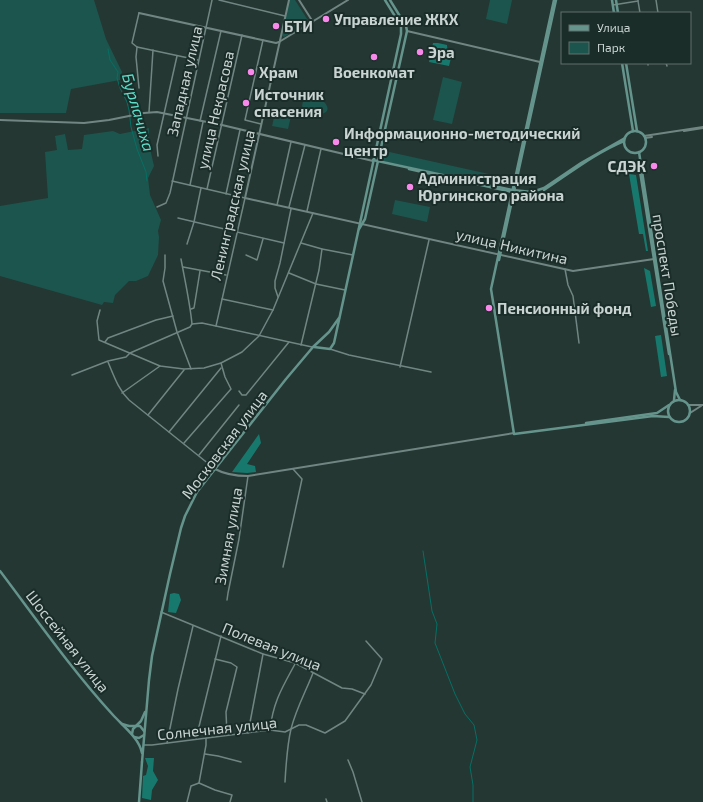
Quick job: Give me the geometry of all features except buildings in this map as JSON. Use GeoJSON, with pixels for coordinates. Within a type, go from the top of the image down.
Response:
{"type":"FeatureCollection","features":[{"type":"Feature","properties":{"kind":"main road"},"geometry":{"type":"LineString","coordinates":[[385,0],[400,24],[401,31],[407,31]]}},
{"type":"Feature","properties":{"kind":"main road"},"geometry":{"type":"LineString","coordinates":[[359,230],[366,219],[407,31],[406,26],[390,0]]}},
{"type":"Feature","properties":{"kind":"main road"},"geometry":{"type":"LineString","coordinates":[[513,191],[555,0]]}},
{"type":"Feature","properties":{"kind":"main road"},"geometry":{"type":"LineString","coordinates":[[515,434],[491,289],[555,0]]}},
{"type":"Feature","properties":{"kind":"main road"},"geometry":{"type":"LineString","coordinates":[[612,0],[618,12]]}},
{"type":"Feature","properties":{"kind":"main road"},"geometry":{"type":"LineString","coordinates":[[614,12],[616,0]]}},
{"type":"Feature","properties":{"kind":"main road","name":"Московская улица"},"geometry":{"type":"LineString","coordinates":[[330,349],[334,343],[401,31]]}},
{"type":"Feature","properties":{"kind":"main road"},"geometry":{"type":"LineString","coordinates":[[395,62],[400,64]]}},
{"type":"Feature","properties":{"kind":"main road"},"geometry":{"type":"LineString","coordinates":[[622,64],[635,131],[644,137],[645,147],[638,153],[628,151],[624,145],[624,140]]}},
{"type":"Feature","properties":{"kind":"main road"},"geometry":{"type":"LineString","coordinates":[[626,64],[635,131]]}},
{"type":"Feature","properties":{"kind":"main road"},"geometry":{"type":"LineString","coordinates":[[373,160],[531,194],[544,190],[624,140],[627,135],[635,131]]}},
{"type":"Feature","properties":{"kind":"main road"},"geometry":{"type":"LineString","coordinates":[[638,153],[675,384],[680,400]]}},
{"type":"Feature","properties":{"kind":"main road","name":"проспект Победы"},"geometry":{"type":"LineString","coordinates":[[638,153],[674,384],[674,400]]}},
{"type":"Feature","properties":{"kind":"main road","name":"Московская улица"},"geometry":{"type":"LineString","coordinates":[[142,762],[152,656],[183,521],[197,492],[313,347],[329,332],[339,318]]}},
{"type":"Feature","properties":{"kind":"main road"},"geometry":{"type":"LineString","coordinates":[[329,332],[332,331],[336,334]]}},
{"type":"Feature","properties":{"kind":"main road"},"geometry":{"type":"LineString","coordinates":[[318,342],[320,349]]}},
{"type":"Feature","properties":{"kind":"main road"},"geometry":{"type":"LineString","coordinates":[[313,347],[330,349]]}},
{"type":"Feature","properties":{"kind":"main road"},"geometry":{"type":"LineString","coordinates":[[515,434],[657,413],[674,400],[684,401],[688,405],[690,413],[686,419],[675,422],[669,417],[667,411],[669,405]]}},
{"type":"Feature","properties":{"kind":"main road"},"geometry":{"type":"LineString","coordinates":[[515,434],[653,416],[669,417]]}},
{"type":"Feature","properties":{"kind":"main road","name":"Шоссейная улица"},"geometry":{"type":"LineString","coordinates":[[0,571],[70,666],[133,736],[141,749],[142,762],[139,802]]}},
{"type":"Feature","properties":{"kind":"main road","name":"Московская улица"},"geometry":{"type":"LineString","coordinates":[[133,736],[132,730],[144,716],[147,706]]}},
{"type":"Feature","properties":{"kind":"main road"},"geometry":{"type":"LineString","coordinates":[[120,722],[127,726],[136,726],[144,729],[143,736],[139,738],[133,736]]}},
{"type":"Feature","properties":{"kind":"street","name":"Западная улица"},"geometry":{"type":"LineString","coordinates":[[156,207],[166,203],[172,181],[212,0]]}},
{"type":"Feature","properties":{"kind":"street"},"geometry":{"type":"LineString","coordinates":[[219,0],[285,16]]}},
{"type":"Feature","properties":{"kind":"street","name":"Ленинградская улица"},"geometry":{"type":"LineString","coordinates":[[216,326],[289,0]]}},
{"type":"Feature","properties":{"kind":"street"},"geometry":{"type":"LineString","coordinates":[[299,0],[313,22]]}},
{"type":"Feature","properties":{"kind":"street"},"geometry":{"type":"LineString","coordinates":[[198,60],[137,47],[132,43],[139,12],[263,40],[279,42],[348,0]]}},
{"type":"Feature","properties":{"kind":"street"},"geometry":{"type":"LineString","coordinates":[[656,0],[658,12]]}},
{"type":"Feature","properties":{"kind":"street"},"geometry":{"type":"LineString","coordinates":[[615,5],[638,1],[640,12]]}},
{"type":"Feature","properties":{"kind":"street"},"geometry":{"type":"LineString","coordinates":[[200,121],[221,30]]}},
{"type":"Feature","properties":{"kind":"street"},"geometry":{"type":"LineString","coordinates":[[407,31],[541,63]]}},
{"type":"Feature","properties":{"kind":"street","name":"улица Некрасова"},"geometry":{"type":"LineString","coordinates":[[208,189],[242,35]]}},
{"type":"Feature","properties":{"kind":"street"},"geometry":{"type":"LineString","coordinates":[[262,124],[245,120],[263,40]]}},
{"type":"Feature","properties":{"kind":"street"},"geometry":{"type":"LineString","coordinates":[[137,47],[136,57],[139,88]]}},
{"type":"Feature","properties":{"kind":"street"},"geometry":{"type":"LineString","coordinates":[[149,112],[153,50]]}},
{"type":"Feature","properties":{"kind":"street"},"geometry":{"type":"LineString","coordinates":[[158,156],[157,145],[177,56]]}},
{"type":"Feature","properties":{"kind":"street"},"geometry":{"type":"LineString","coordinates":[[0,120],[84,123],[109,120],[141,113],[164,113],[373,160]]}},
{"type":"Feature","properties":{"kind":"street"},"geometry":{"type":"LineString","coordinates":[[190,186],[203,122]]}},
{"type":"Feature","properties":{"kind":"street"},"geometry":{"type":"LineString","coordinates":[[644,137],[703,128]]}},
{"type":"Feature","properties":{"kind":"street"},"geometry":{"type":"LineString","coordinates":[[226,194],[240,130]]}},
{"type":"Feature","properties":{"kind":"street"},"geometry":{"type":"LineString","coordinates":[[277,205],[291,142]]}},
{"type":"Feature","properties":{"kind":"street"},"geometry":{"type":"LineString","coordinates":[[278,297],[274,288],[275,281],[305,145]]}},
{"type":"Feature","properties":{"kind":"street"},"geometry":{"type":"LineString","coordinates":[[307,212],[321,149]]}},
{"type":"Feature","properties":{"kind":"street"},"geometry":{"type":"LineString","coordinates":[[172,181],[359,223]]}},
{"type":"Feature","properties":{"kind":"street","name":"улица Некрасова"},"geometry":{"type":"LineString","coordinates":[[187,244],[194,222],[201,188]]}},
{"type":"Feature","properties":{"kind":"street"},"geometry":{"type":"LineString","coordinates":[[100,310],[97,321],[99,340],[130,354],[140,356],[160,366],[184,369],[204,368],[221,363],[242,352],[259,336],[289,273],[313,213]]}},
{"type":"Feature","properties":{"kind":"street"},"geometry":{"type":"LineString","coordinates":[[178,218],[284,243]]}},
{"type":"Feature","properties":{"kind":"street","name":"улица Никитина"},"geometry":{"type":"LineString","coordinates":[[359,223],[572,270],[650,258],[654,259]]}},
{"type":"Feature","properties":{"kind":"street"},"geometry":{"type":"LineString","coordinates":[[246,255],[257,260],[263,238]]}},
{"type":"Feature","properties":{"kind":"street"},"geometry":{"type":"LineString","coordinates":[[400,367],[430,239]]}},
{"type":"Feature","properties":{"kind":"street"},"geometry":{"type":"LineString","coordinates":[[301,243],[353,255]]}},
{"type":"Feature","properties":{"kind":"street"},"geometry":{"type":"LineString","coordinates":[[301,345],[316,284],[322,249]]}},
{"type":"Feature","properties":{"kind":"street"},"geometry":{"type":"LineString","coordinates":[[165,255],[163,281],[177,332],[191,369]]}},
{"type":"Feature","properties":{"kind":"street"},"geometry":{"type":"LineString","coordinates":[[181,259],[192,324]]}},
{"type":"Feature","properties":{"kind":"street"},"geometry":{"type":"LineString","coordinates":[[182,267],[227,275]]}},
{"type":"Feature","properties":{"kind":"street"},"geometry":{"type":"LineString","coordinates":[[565,269],[568,285],[573,296],[579,343]]}},
{"type":"Feature","properties":{"kind":"street"},"geometry":{"type":"LineString","coordinates":[[190,309],[194,308],[200,271]]}},
{"type":"Feature","properties":{"kind":"street"},"geometry":{"type":"LineString","coordinates":[[289,273],[316,284],[345,290]]}},
{"type":"Feature","properties":{"kind":"street"},"geometry":{"type":"LineString","coordinates":[[222,299],[272,310]]}},
{"type":"Feature","properties":{"kind":"street"},"geometry":{"type":"LineString","coordinates":[[105,342],[108,338],[156,320],[173,316]]}},
{"type":"Feature","properties":{"kind":"street"},"geometry":{"type":"LineString","coordinates":[[72,375],[108,361],[126,357],[190,327],[192,324],[202,323],[313,347]]}},
{"type":"Feature","properties":{"kind":"street"},"geometry":{"type":"LineString","coordinates":[[239,390],[242,395],[246,395],[290,342]]}},
{"type":"Feature","properties":{"kind":"street"},"geometry":{"type":"LineString","coordinates":[[330,349],[400,367],[431,372]]}},
{"type":"Feature","properties":{"kind":"street"},"geometry":{"type":"LineString","coordinates":[[108,361],[122,393],[129,400],[215,469],[231,476],[248,476],[515,434]]}},
{"type":"Feature","properties":{"kind":"street"},"geometry":{"type":"LineString","coordinates":[[184,443],[231,389],[221,363]]}},
{"type":"Feature","properties":{"kind":"street"},"geometry":{"type":"LineString","coordinates":[[122,393],[160,366]]}},
{"type":"Feature","properties":{"kind":"street"},"geometry":{"type":"LineString","coordinates":[[169,432],[222,367]]}},
{"type":"Feature","properties":{"kind":"street"},"geometry":{"type":"LineString","coordinates":[[148,415],[184,369]]}},
{"type":"Feature","properties":{"kind":"street"},"geometry":{"type":"LineString","coordinates":[[199,455],[239,405]]}},
{"type":"Feature","properties":{"kind":"street"},"geometry":{"type":"LineString","coordinates":[[688,405],[703,405]]}},
{"type":"Feature","properties":{"kind":"street"},"geometry":{"type":"LineString","coordinates":[[690,413],[703,405]]}},
{"type":"Feature","properties":{"kind":"street"},"geometry":{"type":"LineString","coordinates":[[283,567],[302,479],[293,469]]}},
{"type":"Feature","properties":{"kind":"street","name":"Зимняя улица"},"geometry":{"type":"LineString","coordinates":[[228,600],[248,476]]}},
{"type":"Feature","properties":{"kind":"street","name":"Полевая улица"},"geometry":{"type":"LineString","coordinates":[[161,612],[263,654],[295,663],[342,688],[352,689],[364,694]]}},
{"type":"Feature","properties":{"kind":"street"},"geometry":{"type":"LineString","coordinates":[[167,743],[178,689],[194,626]]}},
{"type":"Feature","properties":{"kind":"street"},"geometry":{"type":"LineString","coordinates":[[196,739],[221,636]]}},
{"type":"Feature","properties":{"kind":"street"},"geometry":{"type":"LineString","coordinates":[[364,694],[371,685],[382,659],[366,641]]}},
{"type":"Feature","properties":{"kind":"street"},"geometry":{"type":"LineString","coordinates":[[248,733],[263,654]]}},
{"type":"Feature","properties":{"kind":"street"},"geometry":{"type":"LineString","coordinates":[[215,659],[231,663],[237,667],[226,712],[227,735]]}},
{"type":"Feature","properties":{"kind":"street"},"geometry":{"type":"LineString","coordinates":[[270,730],[272,713],[276,700],[295,663]]}},
{"type":"Feature","properties":{"kind":"street"},"geometry":{"type":"LineString","coordinates":[[285,782],[286,753],[291,729],[314,673]]}},
{"type":"Feature","properties":{"kind":"street","name":"Солнечная улица"},"geometry":{"type":"LineString","coordinates":[[144,745],[270,730],[285,732],[298,725],[306,724],[325,733],[345,721],[364,694]]}},
{"type":"Feature","properties":{"kind":"street"},"geometry":{"type":"LineString","coordinates":[[199,783],[205,754],[206,738]]}},
{"type":"Feature","properties":{"kind":"street"},"geometry":{"type":"LineString","coordinates":[[205,754],[241,762]]}},
{"type":"Feature","properties":{"kind":"street"},"geometry":{"type":"LineString","coordinates":[[348,760],[362,802]]}},
{"type":"Feature","properties":{"kind":"street"},"geometry":{"type":"LineString","coordinates":[[187,802],[192,786],[199,783],[232,795],[230,802]]}},
{"type":"Feature","properties":{"kind":"green space"},"geometry":{"type":"Polygon","coordinates":[[[0,0],[94,0],[106,39],[122,72],[120,80],[71,89],[66,113],[0,113],[0,0]]]}},
{"type":"Feature","properties":{"kind":"green space"},"geometry":{"type":"Polygon","coordinates":[[[289,0],[295,0],[309,22],[284,37],[282,36],[289,0]]]}},
{"type":"Feature","properties":{"kind":"green space"},"geometry":{"type":"Polygon","coordinates":[[[490,0],[512,0],[507,24],[486,19],[490,0]]]}},
{"type":"Feature","properties":{"kind":"green space"},"geometry":{"type":"Polygon","coordinates":[[[433,43],[447,45],[448,55],[451,58],[449,66],[429,62],[433,43]]]}},
{"type":"Feature","properties":{"kind":"green space"},"geometry":{"type":"Polygon","coordinates":[[[443,77],[462,82],[452,124],[433,120],[443,77]]]}},
{"type":"Feature","properties":{"kind":"green space"},"geometry":{"type":"Polygon","coordinates":[[[305,99],[324,102],[327,106],[327,111],[322,114],[305,110],[302,106],[305,99]]]}},
{"type":"Feature","properties":{"kind":"green space"},"geometry":{"type":"Polygon","coordinates":[[[276,109],[292,112],[288,129],[272,126],[276,109]]]}},
{"type":"Feature","properties":{"kind":"green space"},"geometry":{"type":"Polygon","coordinates":[[[149,128],[149,144],[154,166],[148,178],[150,195],[161,220],[158,231],[158,255],[148,276],[136,281],[129,281],[115,295],[113,303],[104,302],[102,305],[0,276],[0,206],[48,198],[45,152],[57,150],[55,136],[65,134],[68,150],[82,149],[84,135],[113,131],[120,134],[149,128]]]}},
{"type":"Feature","properties":{"kind":"green space"},"geometry":{"type":"Polygon","coordinates":[[[385,151],[498,176],[496,186],[383,161],[385,151]]]}},
{"type":"Feature","properties":{"kind":"green space"},"geometry":{"type":"Polygon","coordinates":[[[629,174],[636,175],[648,251],[646,251],[643,234],[639,234],[629,174]]]}},
{"type":"Feature","properties":{"kind":"green space"},"geometry":{"type":"Polygon","coordinates":[[[395,200],[430,207],[427,222],[392,214],[395,200]]]}},
{"type":"Feature","properties":{"kind":"green space"},"geometry":{"type":"Polygon","coordinates":[[[644,268],[650,271],[656,306],[651,307],[644,268]]]}},
{"type":"Feature","properties":{"kind":"green space"},"geometry":{"type":"Polygon","coordinates":[[[661,335],[667,376],[661,377],[655,336],[661,335]]]}},
{"type":"Feature","properties":{"kind":"green space"},"geometry":{"type":"Polygon","coordinates":[[[259,434],[261,443],[247,464],[255,466],[256,472],[232,472],[259,434]]]}},
{"type":"Feature","properties":{"kind":"green space"},"geometry":{"type":"Polygon","coordinates":[[[170,594],[179,594],[181,600],[176,613],[168,612],[170,594]]]}},
{"type":"Feature","properties":{"kind":"green space"},"geometry":{"type":"Polygon","coordinates":[[[145,758],[154,758],[153,771],[158,780],[152,790],[151,800],[142,798],[143,776],[146,775],[148,766],[145,758]]]}},
{"type":"Feature","properties":{"kind":"waterway","name":"Бурлачиха"},"geometry":{"type":"LineString","coordinates":[[108,49],[110,60],[118,72],[117,78],[120,88],[127,102],[131,127],[137,149],[146,172],[147,181]]}},
{"type":"Feature","properties":{"kind":"waterway"},"geometry":{"type":"LineString","coordinates":[[423,551],[432,611],[437,624],[435,643],[455,694],[465,714],[474,725],[477,740],[470,767],[473,785],[473,802]]}},
{"type":"Feature","properties":{"kind":"place","name":"Управление ЖКХ"},"geometry":{"type":"Point","coordinates":[326,19]}},
{"type":"Feature","properties":{"kind":"place","name":"БТИ"},"geometry":{"type":"Point","coordinates":[276,26]}},
{"type":"Feature","properties":{"kind":"place","name":"Эра"},"geometry":{"type":"Point","coordinates":[420,52]}},
{"type":"Feature","properties":{"kind":"place","name":"Военкомат"},"geometry":{"type":"Point","coordinates":[374,57]}},
{"type":"Feature","properties":{"kind":"place","name":"Храм"},"geometry":{"type":"Point","coordinates":[251,72]}},
{"type":"Feature","properties":{"kind":"place","name":"Источник спасения"},"geometry":{"type":"Point","coordinates":[246,103]}},
{"type":"Feature","properties":{"kind":"place","name":"Информационно-методический центр"},"geometry":{"type":"Point","coordinates":[336,142]}},
{"type":"Feature","properties":{"kind":"place","name":"СДЭК"},"geometry":{"type":"Point","coordinates":[654,166]}},
{"type":"Feature","properties":{"kind":"place","name":"Администрация Юргинского района"},"geometry":{"type":"Point","coordinates":[410,187]}},
{"type":"Feature","properties":{"kind":"place","name":"Пенсионный фонд"},"geometry":{"type":"Point","coordinates":[489,308]}}]}
